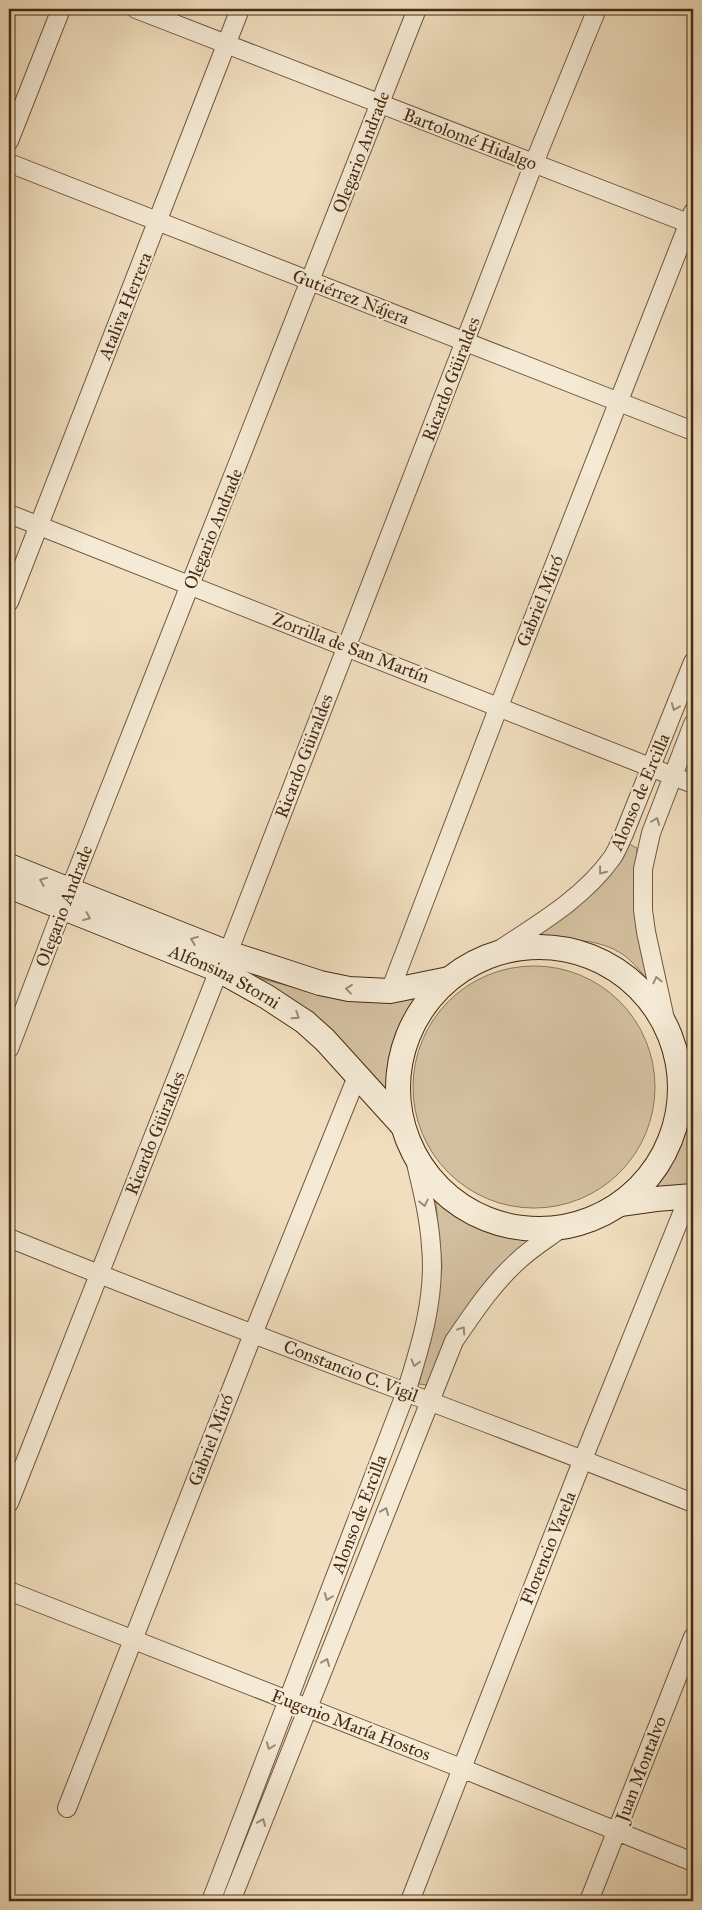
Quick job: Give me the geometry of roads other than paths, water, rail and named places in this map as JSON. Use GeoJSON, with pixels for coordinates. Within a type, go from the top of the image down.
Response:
{"type":"FeatureCollection","features":[{"type":"Feature","properties":{"kind":"street"},"geometry":{"type":"LineString","coordinates":[[9,141],[61,9]]}},
{"type":"Feature","properties":{"kind":"street","name":"Bartolomé Hidalgo"},"geometry":{"type":"LineString","coordinates":[[136,9],[534,163],[692,220]]}},
{"type":"Feature","properties":{"kind":"street","name":"Ataliva Herrera"},"geometry":{"type":"LineString","coordinates":[[9,602],[240,9]]}},
{"type":"Feature","properties":{"kind":"street","name":"Olegario Andrade"},"geometry":{"type":"LineString","coordinates":[[9,1049],[66,899],[311,282],[417,9]]}},
{"type":"Feature","properties":{"kind":"street","name":"Ricardo Güiraldes"},"geometry":{"type":"LineString","coordinates":[[9,1503],[98,1274],[224,962],[534,163],[598,9]]}},
{"type":"Feature","properties":{"kind":"street","name":"Gutiérrez Nájera"},"geometry":{"type":"LineString","coordinates":[[9,163],[159,220],[311,282],[693,431]]}},
{"type":"Feature","properties":{"kind":"street","name":"Gabriel Miró"},"geometry":{"type":"LineString","coordinates":[[390,991],[499,706],[692,220]]}},
{"type":"Feature","properties":{"kind":"street","name":"Zorrilla de San Martín"},"geometry":{"type":"LineString","coordinates":[[9,514],[693,784]]}},
{"type":"Feature","properties":{"kind":"street","name":"Alonso de Ercilla"},"geometry":{"type":"LineString","coordinates":[[490,956],[575,898],[595,879],[614,856],[693,662]]}},
{"type":"Feature","properties":{"kind":"street","name":"Alonso de Ercilla"},"geometry":{"type":"LineString","coordinates":[[667,1028],[646,932],[642,888],[643,869],[648,843],[693,724]]}},
{"type":"Feature","properties":{"kind":"street","name":"Alfonsina Storni"},"geometry":{"type":"LineString","coordinates":[[9,866],[66,899],[224,962],[349,989],[390,991],[449,980]]}},
{"type":"Feature","properties":{"kind":"street","name":"Alfonsina Storni"},"geometry":{"type":"LineString","coordinates":[[9,886],[66,899]]}},
{"type":"Feature","properties":{"kind":"street"},"geometry":{"type":"LineString","coordinates":[[524,948],[559,948],[592,958],[623,974],[648,999],[667,1028],[686,1070],[679,1113],[667,1148],[647,1180],[620,1204],[592,1219],[563,1228],[519,1228],[477,1215],[441,1190],[414,1155],[402,1125],[397,1093],[400,1061],[410,1030],[426,1003],[449,980],[468,966],[490,956],[524,948]]}},
{"type":"Feature","properties":{"kind":"street","name":"Alfonsina Storni"},"geometry":{"type":"LineString","coordinates":[[224,962],[305,1022],[326,1040],[402,1125]]}},
{"type":"Feature","properties":{"kind":"street","name":"Gabriel Miró"},"geometry":{"type":"LineString","coordinates":[[67,1808],[253,1334],[358,1074]]}},
{"type":"Feature","properties":{"kind":"street","name":"Alonso de Ercilla"},"geometry":{"type":"LineString","coordinates":[[210,1901],[406,1392],[421,1344],[430,1302],[432,1270],[429,1223],[414,1155]]}},
{"type":"Feature","properties":{"kind":"street"},"geometry":{"type":"LineString","coordinates":[[620,1204],[691,1196]]}},
{"type":"Feature","properties":{"kind":"street","name":"Florencio Varela"},"geometry":{"type":"LineString","coordinates":[[410,1901],[583,1460],[691,1196]]}},
{"type":"Feature","properties":{"kind":"street","name":"Alonso de Ercilla"},"geometry":{"type":"LineString","coordinates":[[231,1901],[454,1341],[485,1295],[520,1259],[563,1228]]}},
{"type":"Feature","properties":{"kind":"street","name":"Constancio C. Vigil"},"geometry":{"type":"LineString","coordinates":[[9,1238],[693,1503]]}},
{"type":"Feature","properties":{"kind":"street","name":"Eugenio María Hostos"},"geometry":{"type":"LineString","coordinates":[[9,1591],[461,1768],[693,1862]]}},
{"type":"Feature","properties":{"kind":"street","name":"Juan Montalvo"},"geometry":{"type":"LineString","coordinates":[[589,1901],[693,1637]]}}]}
